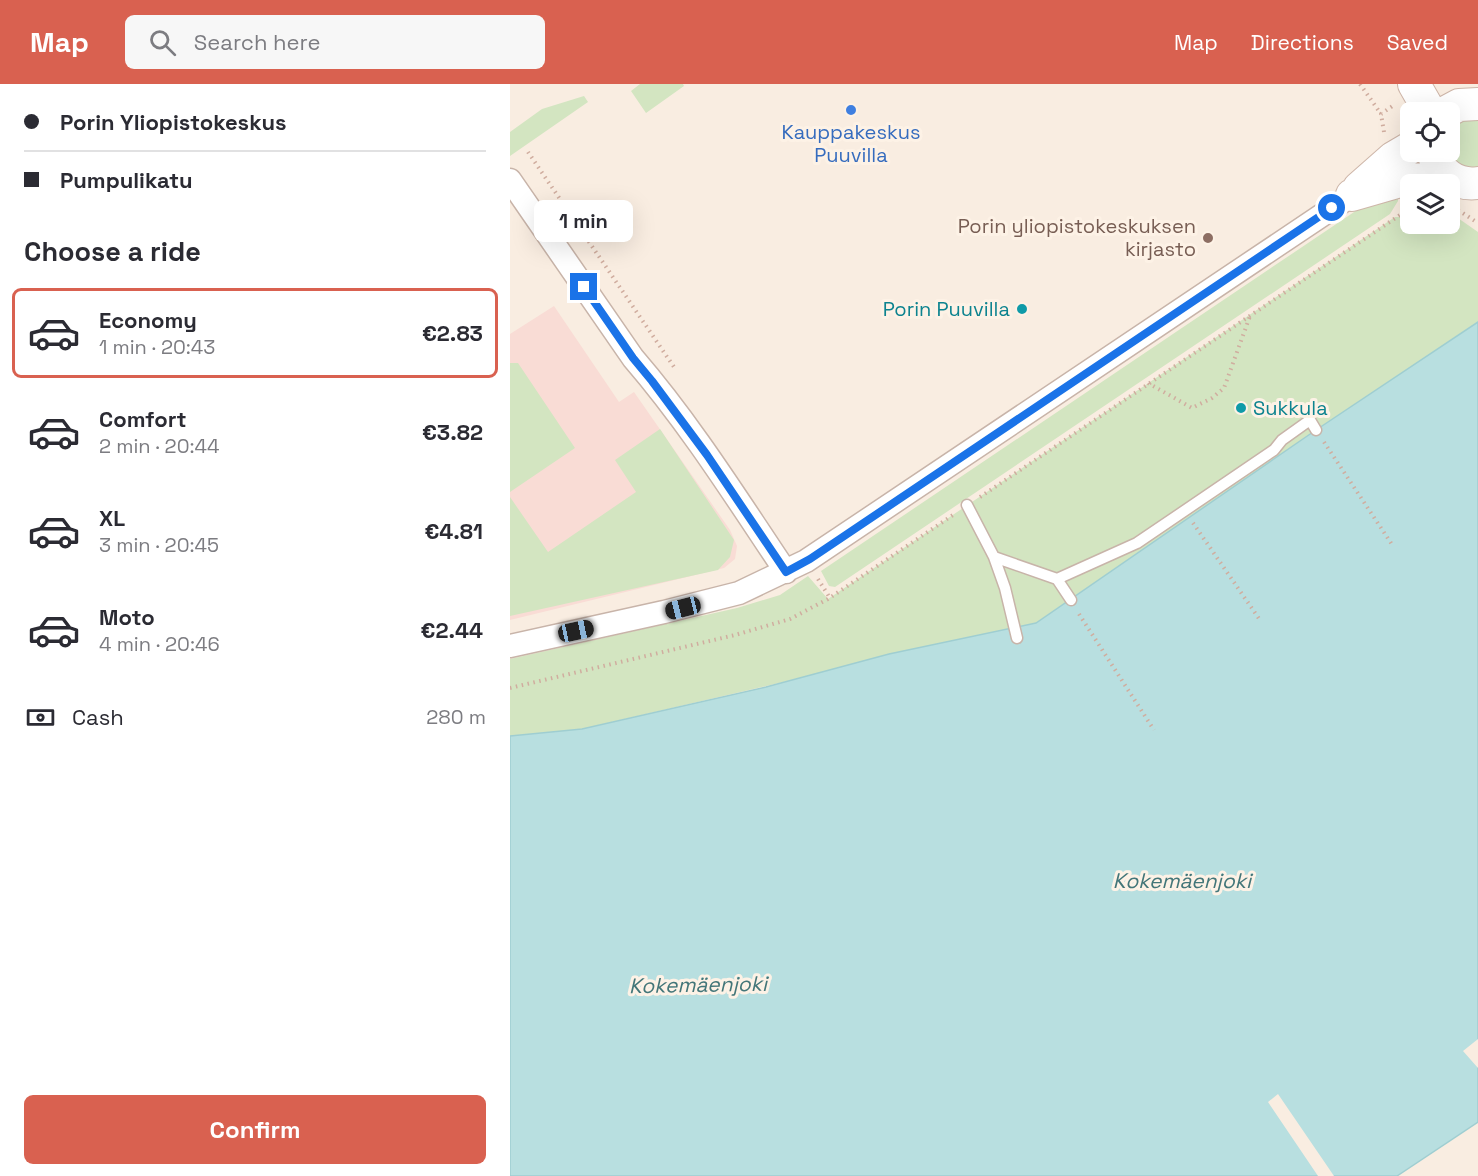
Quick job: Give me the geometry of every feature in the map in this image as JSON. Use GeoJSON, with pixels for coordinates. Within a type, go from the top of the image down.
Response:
{"type":"FeatureCollection","features":[{"type":"Feature","properties":{"kind":"street"},"geometry":{"type":"LineString","coordinates":[[1414,84],[1424,102]]}},
{"type":"Feature","properties":{"kind":"street"},"geometry":{"type":"LineString","coordinates":[[1460,105],[1478,102],[1464,84]]}},
{"type":"Feature","properties":{"kind":"street"},"geometry":{"type":"LineString","coordinates":[[510,646],[739,593],[810,559],[1352,195],[1400,154]]}},
{"type":"Feature","properties":{"kind":"street"},"geometry":{"type":"LineString","coordinates":[[1436,162],[1464,190]]}},
{"type":"Feature","properties":{"kind":"street"},"geometry":{"type":"LineString","coordinates":[[1352,195],[1404,180],[1430,177],[1464,190]]}},
{"type":"Feature","properties":{"kind":"street"},"geometry":{"type":"LineString","coordinates":[[510,180],[633,358],[707,455],[786,572]]}},
{"type":"Feature","properties":{"kind":"lane"},"geometry":{"type":"LineString","coordinates":[[1057,579],[1137,543],[1186,515],[1274,450],[1282,440],[1310,420],[1316,430]]}},
{"type":"Feature","properties":{"kind":"lane"},"geometry":{"type":"LineString","coordinates":[[967,506],[994,557],[1005,588],[1017,638]]}},
{"type":"Feature","properties":{"kind":"lane"},"geometry":{"type":"LineString","coordinates":[[994,557],[1057,579],[1071,600]]}},
{"type":"Feature","properties":{"kind":"path"},"geometry":{"type":"LineString","coordinates":[[1360,84],[1381,114]]}},
{"type":"Feature","properties":{"kind":"path"},"geometry":{"type":"LineString","coordinates":[[1464,190],[1478,223]]}},
{"type":"Feature","properties":{"kind":"path"},"geometry":{"type":"LineString","coordinates":[[510,687],[735,635],[790,619],[828,599],[1400,215]]}},
{"type":"Feature","properties":{"kind":"path"},"geometry":{"type":"LineString","coordinates":[[1148,383],[1192,408],[1212,399],[1224,388],[1250,315]]}},
{"type":"Feature","properties":{"kind":"path"},"geometry":{"type":"LineString","coordinates":[[1316,430],[1393,546]]}},
{"type":"Feature","properties":{"kind":"path"},"geometry":{"type":"LineString","coordinates":[[1186,515],[1260,620]]}},
{"type":"Feature","properties":{"kind":"path"},"geometry":{"type":"LineString","coordinates":[[1071,600],[1154,730]]}},
{"type":"Feature","properties":{"kind":"shaded area"},"geometry":{"type":"Polygon","coordinates":[[[554,306],[619,402],[634,392],[730,530],[737,546],[735,559],[724,568],[510,620],[510,334],[554,306]]]}},
{"type":"Feature","properties":{"kind":"green space"},"geometry":{"type":"Polygon","coordinates":[[[640,84],[683,84],[684,86],[646,113],[631,91],[640,84]]]}},
{"type":"Feature","properties":{"kind":"green space"},"geometry":{"type":"Polygon","coordinates":[[[584,96],[588,102],[510,156],[510,132],[542,109],[584,96]]]}},
{"type":"Feature","properties":{"kind":"green space"},"geometry":{"type":"Polygon","coordinates":[[[1478,117],[1478,169],[1462,167],[1455,162],[1460,162],[1460,120],[1478,117]]]}},
{"type":"Feature","properties":{"kind":"green space"},"geometry":{"type":"Polygon","coordinates":[[[1398,193],[1398,201],[1390,214],[835,587],[829,586],[821,571],[1360,208],[1398,193]]]}},
{"type":"Feature","properties":{"kind":"green space"},"geometry":{"type":"Polygon","coordinates":[[[1395,217],[1400,217],[1400,234],[1460,234],[1460,219],[1478,232],[1478,322],[1316,430],[1036,623],[582,729],[510,736],[510,659],[737,608],[780,595],[808,576],[828,599],[1395,217]]]}},
{"type":"Feature","properties":{"kind":"green space"},"geometry":{"type":"Polygon","coordinates":[[[510,363],[518,363],[575,448],[510,492],[510,363]]]}},
{"type":"Feature","properties":{"kind":"green space"},"geometry":{"type":"Polygon","coordinates":[[[660,429],[734,540],[730,557],[718,570],[510,616],[510,497],[548,552],[636,492],[615,460],[660,429]]]}},
{"type":"Feature","properties":{"kind":"water","name":"Kokemäenjoki"},"geometry":{"type":"Polygon","coordinates":[[[1478,322],[1478,1122],[1397,1176],[510,1176],[510,736],[582,729],[766,687],[889,654],[1036,623],[1316,430],[1478,322]]]}},
{"type":"Feature","properties":{"kind":"pier"},"geometry":{"type":"Polygon","coordinates":[[[1478,1039],[1478,1068],[1463,1051],[1478,1039]]]}},
{"type":"Feature","properties":{"kind":"pier"},"geometry":{"type":"Polygon","coordinates":[[[1278,1094],[1334,1176],[1318,1176],[1268,1102],[1278,1094]]]}},
{"type":"Feature","properties":{"kind":"place","name":"Kauppakeskus Puuvilla"},"geometry":{"type":"Point","coordinates":[851,110]}},
{"type":"Feature","properties":{"kind":"place","name":"Porin yliopistokeskuksen kirjasto"},"geometry":{"type":"Point","coordinates":[1208,238]}},
{"type":"Feature","properties":{"kind":"place","name":"Porin Puuvilla"},"geometry":{"type":"Point","coordinates":[1022,309]}},
{"type":"Feature","properties":{"kind":"place","name":"Sukkula"},"geometry":{"type":"Point","coordinates":[1241,408]}},
{"type":"Feature","properties":{"kind":"route"},"geometry":{"type":"LineString","coordinates":[[584,287],[633,358],[707,455],[786,572],[810,559],[1332,208]]}}]}
